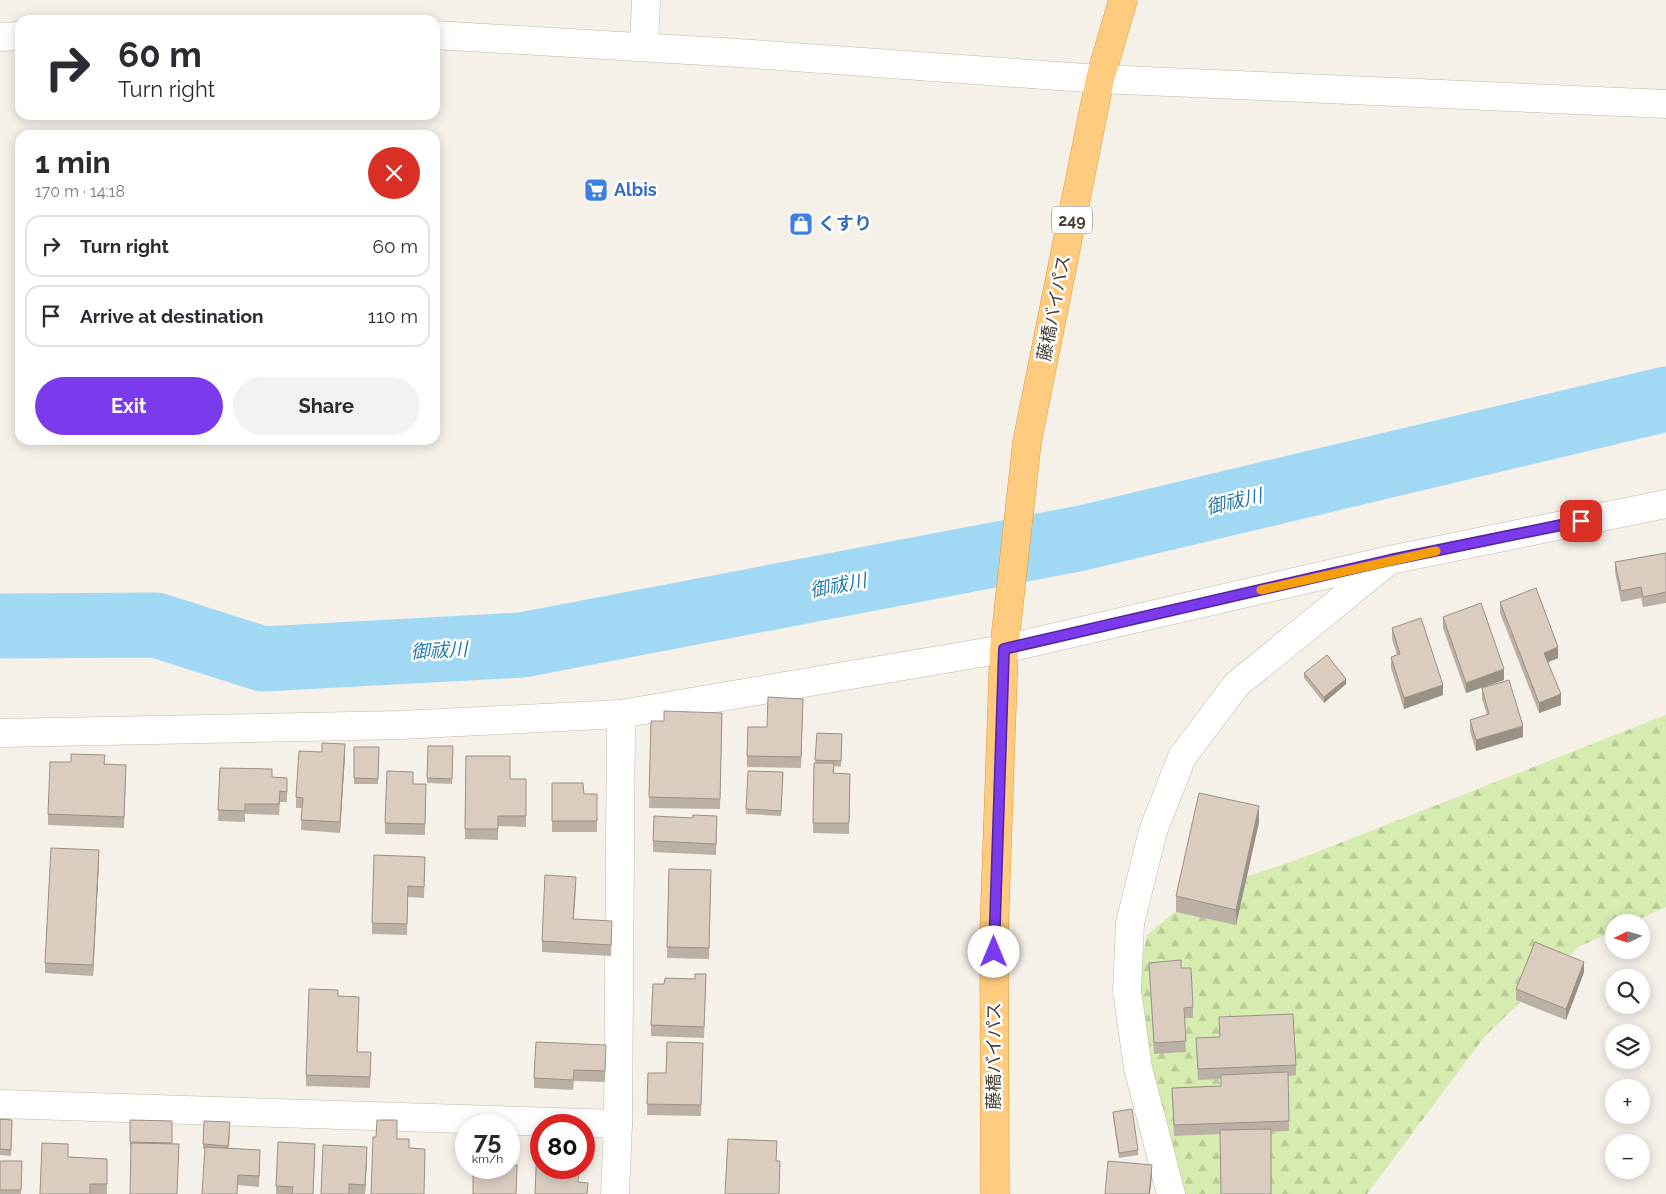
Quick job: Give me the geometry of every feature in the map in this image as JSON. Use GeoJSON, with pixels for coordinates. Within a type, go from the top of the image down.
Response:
{"type":"FeatureCollection","features":[{"type":"Feature","properties":{"kind":"highway","name":"藤橋バイパス"},"geometry":{"type":"LineString","coordinates":[[995,1194],[994,933],[1004,649],[1027,442],[1100,79],[1123,0]]}},
{"type":"Feature","properties":{"kind":"street"},"geometry":{"type":"LineString","coordinates":[[644,47],[646,0]]}},
{"type":"Feature","properties":{"kind":"street"},"geometry":{"type":"LineString","coordinates":[[440,35],[644,47],[1100,79],[1666,104]]}},
{"type":"Feature","properties":{"kind":"street"},"geometry":{"type":"LineString","coordinates":[[0,37],[15,36]]}},
{"type":"Feature","properties":{"kind":"street"},"geometry":{"type":"LineString","coordinates":[[0,733],[401,725],[621,714],[1004,649],[1390,560],[1666,504]]}},
{"type":"Feature","properties":{"kind":"street"},"geometry":{"type":"LineString","coordinates":[[1171,1194],[1138,1068],[1127,991],[1130,923],[1153,831],[1182,757],[1236,685],[1390,560]]}},
{"type":"Feature","properties":{"kind":"street"},"geometry":{"type":"LineString","coordinates":[[615,1194],[618,1124],[621,714]]}},
{"type":"Feature","properties":{"kind":"street"},"geometry":{"type":"LineString","coordinates":[[0,1104],[618,1124]]}},
{"type":"Feature","properties":{"kind":"green space"},"geometry":{"type":"Polygon","coordinates":[[[1666,715],[1666,907],[1650,914],[1605,914],[1605,935],[1578,947],[1485,1036],[1367,1194],[1168,1194],[1129,1021],[1147,935],[1199,892],[1294,861],[1666,715]]]}},
{"type":"Feature","properties":{"kind":"building"},"geometry":{"type":"Polygon","coordinates":[[[1666,553],[1666,592],[1643,597],[1641,587],[1621,591],[1615,562],[1666,553]]]}},
{"type":"Feature","properties":{"kind":"building"},"geometry":{"type":"Polygon","coordinates":[[[1536,588],[1558,647],[1544,653],[1561,694],[1539,703],[1500,602],[1536,588]]]}},
{"type":"Feature","properties":{"kind":"building"},"geometry":{"type":"Polygon","coordinates":[[[1481,603],[1504,669],[1466,683],[1443,617],[1481,603]]]}},
{"type":"Feature","properties":{"kind":"building"},"geometry":{"type":"Polygon","coordinates":[[[1421,618],[1443,685],[1404,698],[1391,657],[1400,654],[1392,628],[1421,618]]]}},
{"type":"Feature","properties":{"kind":"building"},"geometry":{"type":"Polygon","coordinates":[[[1327,655],[1346,679],[1324,697],[1304,673],[1327,655]]]}},
{"type":"Feature","properties":{"kind":"building"},"geometry":{"type":"Polygon","coordinates":[[[1509,680],[1523,726],[1476,740],[1470,720],[1489,714],[1482,688],[1509,680]]]}},
{"type":"Feature","properties":{"kind":"building"},"geometry":{"type":"Polygon","coordinates":[[[768,697],[803,699],[801,757],[747,756],[748,727],[767,727],[768,697]]]}},
{"type":"Feature","properties":{"kind":"building"},"geometry":{"type":"Polygon","coordinates":[[[664,711],[722,713],[720,799],[649,797],[651,721],[664,721],[664,711]]]}},
{"type":"Feature","properties":{"kind":"building"},"geometry":{"type":"Polygon","coordinates":[[[817,733],[842,734],[841,761],[815,760],[817,733]]]}},
{"type":"Feature","properties":{"kind":"building"},"geometry":{"type":"Polygon","coordinates":[[[322,743],[345,744],[340,822],[301,820],[303,798],[296,797],[299,751],[322,752],[322,743]]]}},
{"type":"Feature","properties":{"kind":"building"},"geometry":{"type":"Polygon","coordinates":[[[428,746],[453,746],[452,779],[427,778],[428,746]]]}},
{"type":"Feature","properties":{"kind":"building"},"geometry":{"type":"Polygon","coordinates":[[[354,747],[379,747],[378,779],[354,778],[354,747]]]}},
{"type":"Feature","properties":{"kind":"building"},"geometry":{"type":"Polygon","coordinates":[[[71,754],[105,755],[104,764],[126,765],[124,817],[48,814],[50,762],[71,762],[71,754]]]}},
{"type":"Feature","properties":{"kind":"building"},"geometry":{"type":"Polygon","coordinates":[[[466,756],[510,756],[510,779],[526,779],[526,816],[498,816],[498,829],[465,829],[466,756]]]}},
{"type":"Feature","properties":{"kind":"building"},"geometry":{"type":"Polygon","coordinates":[[[814,763],[834,763],[833,773],[850,774],[849,823],[813,823],[814,763]]]}},
{"type":"Feature","properties":{"kind":"building"},"geometry":{"type":"Polygon","coordinates":[[[220,768],[272,769],[272,777],[287,778],[287,792],[280,791],[279,804],[245,804],[245,811],[218,810],[220,768]]]}},
{"type":"Feature","properties":{"kind":"building"},"geometry":{"type":"Polygon","coordinates":[[[387,771],[413,772],[413,784],[426,784],[425,824],[385,823],[387,771]]]}},
{"type":"Feature","properties":{"kind":"building"},"geometry":{"type":"Polygon","coordinates":[[[748,771],[783,772],[781,811],[746,809],[748,771]]]}},
{"type":"Feature","properties":{"kind":"building"},"geometry":{"type":"Polygon","coordinates":[[[552,783],[583,783],[584,794],[597,794],[597,821],[552,821],[552,783]]]}},
{"type":"Feature","properties":{"kind":"building"},"geometry":{"type":"Polygon","coordinates":[[[1199,793],[1259,806],[1236,910],[1176,896],[1199,793]]]}},
{"type":"Feature","properties":{"kind":"building"},"geometry":{"type":"Polygon","coordinates":[[[693,815],[717,816],[716,844],[653,841],[654,816],[693,818],[693,815]]]}},
{"type":"Feature","properties":{"kind":"building"},"geometry":{"type":"Polygon","coordinates":[[[51,848],[99,850],[93,965],[45,963],[51,848]]]}},
{"type":"Feature","properties":{"kind":"building"},"geometry":{"type":"Polygon","coordinates":[[[374,855],[425,857],[424,887],[408,886],[407,924],[372,923],[374,855]]]}},
{"type":"Feature","properties":{"kind":"building"},"geometry":{"type":"Polygon","coordinates":[[[669,869],[711,870],[709,948],[667,947],[669,869]]]}},
{"type":"Feature","properties":{"kind":"building"},"geometry":{"type":"Polygon","coordinates":[[[545,875],[576,877],[573,919],[612,921],[611,945],[542,941],[545,875]]]}},
{"type":"Feature","properties":{"kind":"building"},"geometry":{"type":"Polygon","coordinates":[[[1535,942],[1584,962],[1566,1009],[1516,989],[1535,942]]]}},
{"type":"Feature","properties":{"kind":"building"},"geometry":{"type":"Polygon","coordinates":[[[1181,960],[1181,968],[1191,968],[1193,1007],[1184,1008],[1186,1041],[1154,1043],[1149,963],[1181,960]]]}},
{"type":"Feature","properties":{"kind":"building"},"geometry":{"type":"Polygon","coordinates":[[[695,974],[706,974],[704,1027],[651,1025],[653,984],[664,984],[665,978],[695,979],[695,974]]]}},
{"type":"Feature","properties":{"kind":"building"},"geometry":{"type":"Polygon","coordinates":[[[309,989],[338,990],[338,996],[359,997],[357,1052],[371,1052],[370,1077],[306,1075],[309,989]]]}},
{"type":"Feature","properties":{"kind":"building"},"geometry":{"type":"Polygon","coordinates":[[[1293,1014],[1296,1065],[1198,1069],[1196,1038],[1220,1037],[1219,1017],[1293,1014]]]}},
{"type":"Feature","properties":{"kind":"building"},"geometry":{"type":"Polygon","coordinates":[[[536,1042],[606,1045],[605,1071],[574,1070],[573,1080],[534,1078],[536,1042]]]}},
{"type":"Feature","properties":{"kind":"building"},"geometry":{"type":"Polygon","coordinates":[[[667,1042],[703,1043],[701,1105],[647,1104],[648,1073],[666,1073],[667,1042]]]}},
{"type":"Feature","properties":{"kind":"building"},"geometry":{"type":"Polygon","coordinates":[[[1288,1072],[1289,1121],[1174,1125],[1172,1088],[1221,1086],[1221,1075],[1288,1072]]]}},
{"type":"Feature","properties":{"kind":"building"},"geometry":{"type":"Polygon","coordinates":[[[1132,1109],[1138,1150],[1119,1153],[1113,1112],[1132,1109]]]}},
{"type":"Feature","properties":{"kind":"building"},"geometry":{"type":"Polygon","coordinates":[[[0,1119],[12,1120],[11,1150],[0,1149],[0,1119]]]}},
{"type":"Feature","properties":{"kind":"building"},"geometry":{"type":"Polygon","coordinates":[[[130,1120],[172,1121],[172,1143],[130,1142],[130,1120]]]}},
{"type":"Feature","properties":{"kind":"building"},"geometry":{"type":"Polygon","coordinates":[[[377,1120],[397,1120],[397,1139],[409,1139],[409,1148],[425,1149],[424,1194],[371,1194],[373,1137],[376,1137],[377,1120]]]}},
{"type":"Feature","properties":{"kind":"building"},"geometry":{"type":"Polygon","coordinates":[[[204,1121],[230,1122],[228,1146],[203,1144],[204,1121]]]}},
{"type":"Feature","properties":{"kind":"building"},"geometry":{"type":"Polygon","coordinates":[[[1271,1129],[1271,1194],[1221,1194],[1220,1130],[1271,1129]]]}},
{"type":"Feature","properties":{"kind":"building"},"geometry":{"type":"Polygon","coordinates":[[[728,1139],[777,1141],[776,1161],[780,1161],[779,1194],[725,1194],[728,1139]]]}},
{"type":"Feature","properties":{"kind":"building"},"geometry":{"type":"Polygon","coordinates":[[[278,1142],[315,1144],[313,1194],[292,1194],[293,1187],[276,1186],[278,1142]]]}},
{"type":"Feature","properties":{"kind":"building"},"geometry":{"type":"Polygon","coordinates":[[[42,1143],[68,1144],[68,1157],[107,1159],[107,1184],[90,1184],[90,1194],[40,1194],[42,1143]]]}},
{"type":"Feature","properties":{"kind":"building"},"geometry":{"type":"Polygon","coordinates":[[[131,1143],[179,1144],[177,1194],[130,1194],[131,1143]]]}},
{"type":"Feature","properties":{"kind":"building"},"geometry":{"type":"Polygon","coordinates":[[[323,1145],[367,1147],[365,1185],[349,1184],[349,1194],[321,1194],[323,1145]]]}},
{"type":"Feature","properties":{"kind":"building"},"geometry":{"type":"Polygon","coordinates":[[[205,1147],[260,1150],[259,1176],[238,1175],[237,1194],[202,1194],[205,1147]]]}},
{"type":"Feature","properties":{"kind":"building"},"geometry":{"type":"Polygon","coordinates":[[[0,1161],[22,1161],[21,1190],[0,1190],[0,1161]]]}},
{"type":"Feature","properties":{"kind":"building"},"geometry":{"type":"Polygon","coordinates":[[[1108,1161],[1152,1165],[1149,1194],[1105,1194],[1108,1161]]]}},
{"type":"Feature","properties":{"kind":"building"},"geometry":{"type":"Polygon","coordinates":[[[473,1179],[517,1179],[516,1194],[473,1194],[473,1179]]]}},
{"type":"Feature","properties":{"kind":"building"},"geometry":{"type":"Polygon","coordinates":[[[536,1179],[578,1179],[578,1182],[588,1183],[587,1194],[535,1194],[536,1179]]]}},
{"type":"Feature","properties":{"kind":"waterway","name":"御祓川"},"geometry":{"type":"LineString","coordinates":[[0,626],[156,625],[263,659],[522,645],[1082,538],[1666,399]]}},
{"type":"Feature","properties":{"kind":"slow traffic"},"geometry":{"type":"LineString","coordinates":[[1261,590],[1436,551]]}},
{"type":"Feature","properties":{"kind":"place","name":"Albis"},"geometry":{"type":"Point","coordinates":[596,190]}},
{"type":"Feature","properties":{"kind":"place","name":"くすり"},"geometry":{"type":"Point","coordinates":[801,224]}},
{"type":"Feature","properties":{"kind":"route"},"geometry":{"type":"LineString","coordinates":[[994,952],[1004,649],[1390,560],[1581,521]]}}]}
